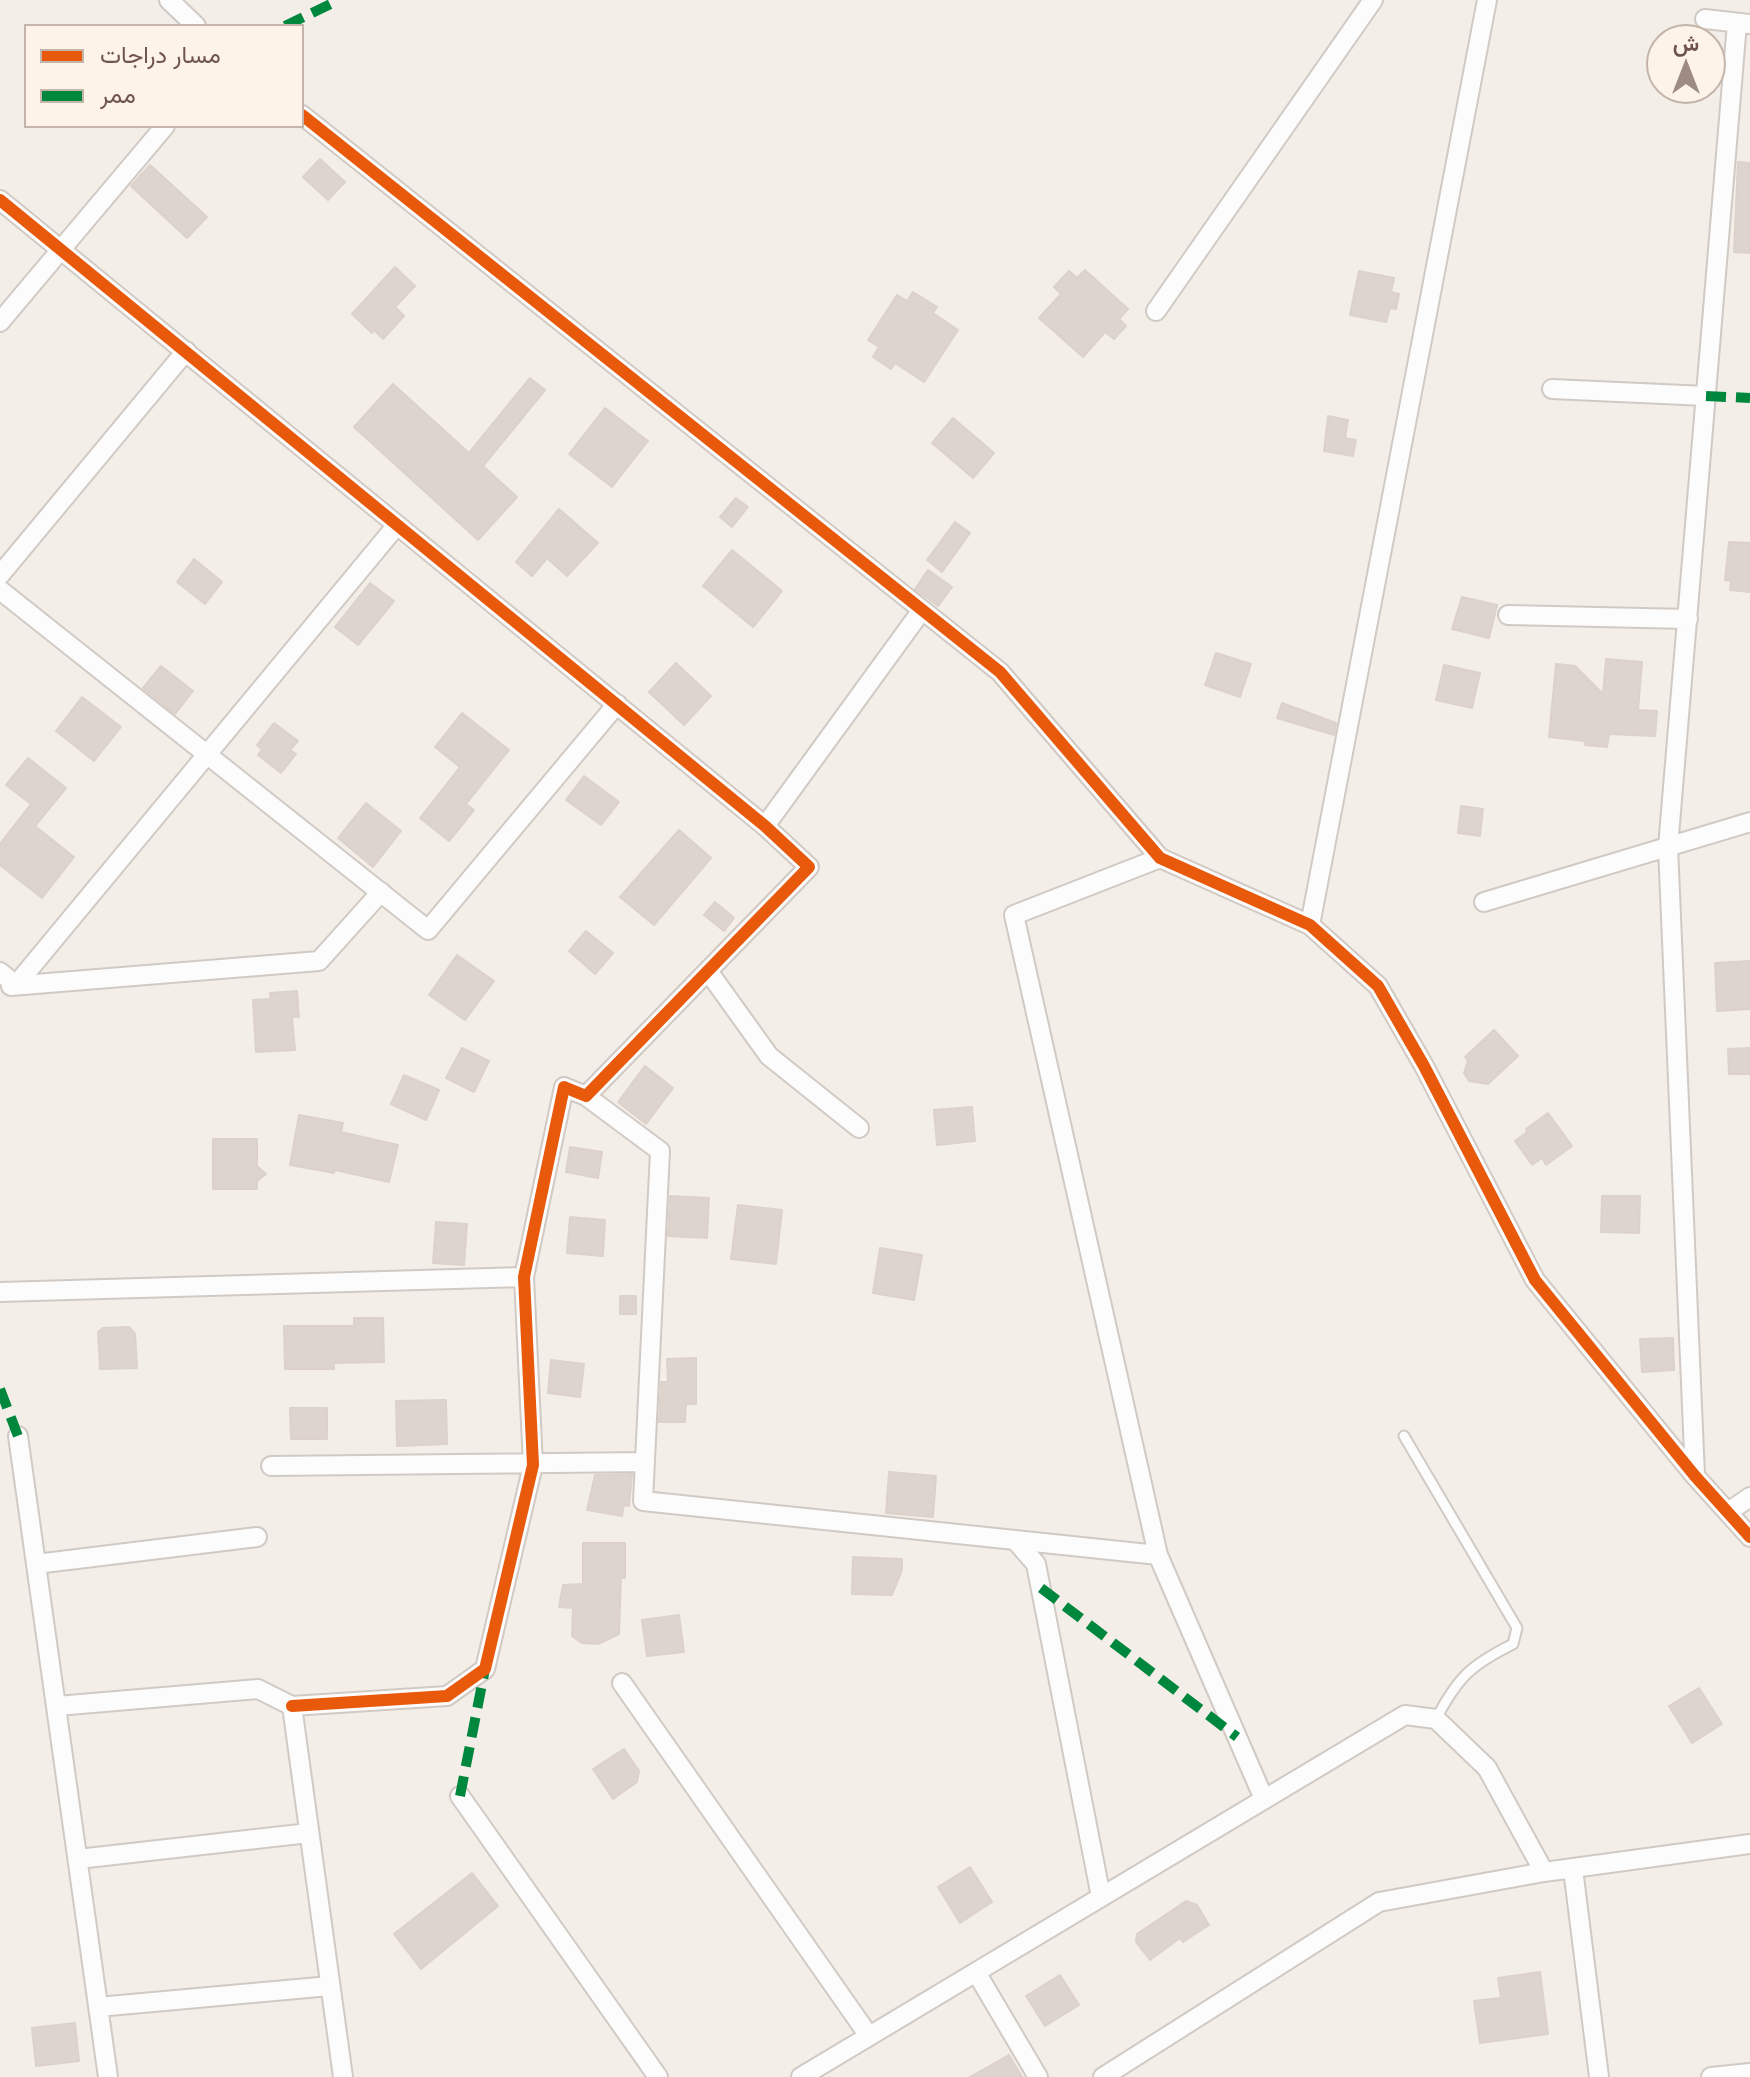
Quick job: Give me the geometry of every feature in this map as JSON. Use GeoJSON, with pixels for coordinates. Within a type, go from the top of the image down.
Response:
{"type":"FeatureCollection","features":[{"type":"Feature","properties":{"kind":"street"},"geometry":{"type":"LineString","coordinates":[[169,0],[194,24]]}},
{"type":"Feature","properties":{"kind":"street"},"geometry":{"type":"LineString","coordinates":[[1156,311],[1373,0]]}},
{"type":"Feature","properties":{"kind":"street"},"geometry":{"type":"LineString","coordinates":[[1310,925],[1487,0]]}},
{"type":"Feature","properties":{"kind":"street"},"geometry":{"type":"LineString","coordinates":[[1695,1476],[1668,847],[1706,396],[1744,24],[1705,19]]}},
{"type":"Feature","properties":{"kind":"street"},"geometry":{"type":"LineString","coordinates":[[304,117],[1000,672],[1160,858],[1310,925],[1378,986],[1424,1066],[1535,1280],[1695,1476],[1750,1537]]}},
{"type":"Feature","properties":{"kind":"street"},"geometry":{"type":"LineString","coordinates":[[0,322],[163,128]]}},
{"type":"Feature","properties":{"kind":"street"},"geometry":{"type":"LineString","coordinates":[[0,200],[765,826],[809,867],[586,1096]]}},
{"type":"Feature","properties":{"kind":"street"},"geometry":{"type":"LineString","coordinates":[[0,575],[186,351]]}},
{"type":"Feature","properties":{"kind":"street"},"geometry":{"type":"LineString","coordinates":[[1552,389],[1706,396]]}},
{"type":"Feature","properties":{"kind":"street"},"geometry":{"type":"LineString","coordinates":[[8,987],[207,755],[397,525]]}},
{"type":"Feature","properties":{"kind":"street"},"geometry":{"type":"LineString","coordinates":[[0,590],[428,930],[617,704]]}},
{"type":"Feature","properties":{"kind":"street"},"geometry":{"type":"LineString","coordinates":[[765,826],[922,610]]}},
{"type":"Feature","properties":{"kind":"street"},"geometry":{"type":"LineString","coordinates":[[1508,615],[1688,619]]}},
{"type":"Feature","properties":{"kind":"street"},"geometry":{"type":"LineString","coordinates":[[1484,902],[1750,822]]}},
{"type":"Feature","properties":{"kind":"street"},"geometry":{"type":"LineString","coordinates":[[1160,858],[1014,915],[1158,1555],[1264,1799]]}},
{"type":"Feature","properties":{"kind":"street"},"geometry":{"type":"LineString","coordinates":[[8,987],[319,961],[381,892]]}},
{"type":"Feature","properties":{"kind":"street"},"geometry":{"type":"LineString","coordinates":[[708,971],[769,1056],[859,1128]]}},
{"type":"Feature","properties":{"kind":"street"},"geometry":{"type":"LineString","coordinates":[[0,972],[8,987]]}},
{"type":"Feature","properties":{"kind":"street"},"geometry":{"type":"LineString","coordinates":[[57,1706],[258,1689],[292,1706],[447,1696],[485,1669],[533,1465],[524,1277],[564,1087],[586,1096],[660,1151],[643,1501],[1158,1555]]}},
{"type":"Feature","properties":{"kind":"street"},"geometry":{"type":"LineString","coordinates":[[0,1292],[524,1277]]}},
{"type":"Feature","properties":{"kind":"street"},"geometry":{"type":"LineString","coordinates":[[18,1436],[108,2077]]}},
{"type":"Feature","properties":{"kind":"street"},"geometry":{"type":"LineString","coordinates":[[271,1466],[645,1462]]}},
{"type":"Feature","properties":{"kind":"street"},"geometry":{"type":"LineString","coordinates":[[1728,1512],[1750,1497]]}},
{"type":"Feature","properties":{"kind":"street"},"geometry":{"type":"LineString","coordinates":[[36,1564],[257,1537]]}},
{"type":"Feature","properties":{"kind":"street"},"geometry":{"type":"LineString","coordinates":[[1015,1540],[1036,1564],[1101,1897]]}},
{"type":"Feature","properties":{"kind":"street"},"geometry":{"type":"LineString","coordinates":[[622,1683],[869,2036]]}},
{"type":"Feature","properties":{"kind":"street"},"geometry":{"type":"LineString","coordinates":[[292,1706],[343,2077]]}},
{"type":"Feature","properties":{"kind":"street"},"geometry":{"type":"LineString","coordinates":[[801,2077],[1405,1715],[1436,1719],[1487,1768],[1544,1872]]}},
{"type":"Feature","properties":{"kind":"street"},"geometry":{"type":"LineString","coordinates":[[460,1796],[658,2077]]}},
{"type":"Feature","properties":{"kind":"street"},"geometry":{"type":"LineString","coordinates":[[78,1859],[309,1833]]}},
{"type":"Feature","properties":{"kind":"street"},"geometry":{"type":"LineString","coordinates":[[1103,2077],[1379,1902],[1544,1872],[1750,1844]]}},
{"type":"Feature","properties":{"kind":"street"},"geometry":{"type":"LineString","coordinates":[[1573,1869],[1599,2077]]}},
{"type":"Feature","properties":{"kind":"street"},"geometry":{"type":"LineString","coordinates":[[976,1972],[1038,2077]]}},
{"type":"Feature","properties":{"kind":"street"},"geometry":{"type":"LineString","coordinates":[[98,2007],[330,1986]]}},
{"type":"Feature","properties":{"kind":"street"},"geometry":{"type":"LineString","coordinates":[[1711,2077],[1750,2073]]}},
{"type":"Feature","properties":{"kind":"lane"},"geometry":{"type":"LineString","coordinates":[[1404,1436],[1517,1628],[1513,1644],[1479,1661],[1451,1691],[1436,1719]]}},
{"type":"Feature","properties":{"kind":"building"},"geometry":{"type":"Polygon","coordinates":[[[320,159],[345,182],[328,200],[303,177],[320,159]]]}},
{"type":"Feature","properties":{"kind":"building"},"geometry":{"type":"Polygon","coordinates":[[[1738,162],[1750,163],[1750,253],[1734,252],[1738,162]]]}},
{"type":"Feature","properties":{"kind":"building"},"geometry":{"type":"Polygon","coordinates":[[[150,165],[207,217],[187,238],[131,186],[150,165]]]}},
{"type":"Feature","properties":{"kind":"building"},"geometry":{"type":"Polygon","coordinates":[[[395,267],[415,286],[395,307],[404,316],[383,339],[352,314],[395,267]]]}},
{"type":"Feature","properties":{"kind":"building"},"geometry":{"type":"Polygon","coordinates":[[[1085,270],[1128,309],[1119,319],[1126,326],[1114,339],[1105,332],[1083,357],[1039,318],[1061,294],[1054,287],[1069,271],[1077,278],[1085,270]]]}},
{"type":"Feature","properties":{"kind":"building"},"geometry":{"type":"Polygon","coordinates":[[[1359,271],[1394,278],[1391,292],[1399,294],[1396,309],[1390,308],[1386,322],[1350,315],[1359,271]]]}},
{"type":"Feature","properties":{"kind":"building"},"geometry":{"type":"Polygon","coordinates":[[[913,292],[937,307],[933,313],[958,330],[924,382],[895,363],[891,369],[873,357],[879,347],[868,340],[897,295],[907,301],[913,292]]]}},
{"type":"Feature","properties":{"kind":"building"},"geometry":{"type":"Polygon","coordinates":[[[530,378],[545,390],[483,466],[517,497],[478,540],[354,427],[393,384],[469,453],[530,378]]]}},
{"type":"Feature","properties":{"kind":"building"},"geometry":{"type":"Polygon","coordinates":[[[605,408],[648,441],[612,487],[569,454],[605,408]]]}},
{"type":"Feature","properties":{"kind":"building"},"geometry":{"type":"Polygon","coordinates":[[[1328,416],[1348,420],[1345,438],[1356,440],[1353,456],[1324,451],[1328,416]]]}},
{"type":"Feature","properties":{"kind":"building"},"geometry":{"type":"Polygon","coordinates":[[[953,418],[994,453],[973,478],[932,443],[953,418]]]}},
{"type":"Feature","properties":{"kind":"building"},"geometry":{"type":"Polygon","coordinates":[[[736,498],[748,507],[732,527],[720,517],[736,498]]]}},
{"type":"Feature","properties":{"kind":"building"},"geometry":{"type":"Polygon","coordinates":[[[559,509],[598,543],[567,576],[547,558],[532,576],[516,562],[559,509]]]}},
{"type":"Feature","properties":{"kind":"building"},"geometry":{"type":"Polygon","coordinates":[[[955,522],[970,533],[942,572],[927,560],[955,522]]]}},
{"type":"Feature","properties":{"kind":"building"},"geometry":{"type":"Polygon","coordinates":[[[1729,542],[1750,543],[1750,592],[1730,590],[1731,581],[1725,580],[1729,542]]]}},
{"type":"Feature","properties":{"kind":"building"},"geometry":{"type":"Polygon","coordinates":[[[732,550],[782,591],[753,627],[703,586],[732,550]]]}},
{"type":"Feature","properties":{"kind":"building"},"geometry":{"type":"Polygon","coordinates":[[[194,559],[222,582],[205,604],[177,582],[194,559]]]}},
{"type":"Feature","properties":{"kind":"building"},"geometry":{"type":"Polygon","coordinates":[[[928,570],[952,587],[938,606],[915,589],[928,570]]]}},
{"type":"Feature","properties":{"kind":"building"},"geometry":{"type":"Polygon","coordinates":[[[370,583],[394,601],[358,645],[335,627],[370,583]]]}},
{"type":"Feature","properties":{"kind":"building"},"geometry":{"type":"Polygon","coordinates":[[[1462,597],[1497,605],[1489,638],[1452,629],[1462,597]]]}},
{"type":"Feature","properties":{"kind":"building"},"geometry":{"type":"Polygon","coordinates":[[[1216,653],[1251,664],[1240,697],[1205,685],[1216,653]]]}},
{"type":"Feature","properties":{"kind":"building"},"geometry":{"type":"Polygon","coordinates":[[[1606,659],[1642,662],[1638,710],[1657,711],[1655,736],[1609,734],[1607,747],[1549,737],[1556,664],[1575,666],[1603,694],[1606,659]]]}},
{"type":"Feature","properties":{"kind":"building"},"geometry":{"type":"Polygon","coordinates":[[[676,663],[711,696],[684,725],[649,692],[676,663]]]}},
{"type":"Feature","properties":{"kind":"building"},"geometry":{"type":"Polygon","coordinates":[[[1444,665],[1480,673],[1472,708],[1436,700],[1444,665]]]}},
{"type":"Feature","properties":{"kind":"building"},"geometry":{"type":"Polygon","coordinates":[[[161,666],[193,691],[175,714],[143,688],[161,666]]]}},
{"type":"Feature","properties":{"kind":"building"},"geometry":{"type":"Polygon","coordinates":[[[82,697],[121,727],[94,761],[56,731],[82,697]]]}},
{"type":"Feature","properties":{"kind":"building"},"geometry":{"type":"Polygon","coordinates":[[[1282,703],[1336,723],[1334,735],[1277,718],[1282,703]]]}},
{"type":"Feature","properties":{"kind":"building"},"geometry":{"type":"Polygon","coordinates":[[[462,713],[509,750],[466,804],[474,810],[449,841],[420,818],[460,767],[435,747],[462,713]]]}},
{"type":"Feature","properties":{"kind":"building"},"geometry":{"type":"Polygon","coordinates":[[[274,723],[298,741],[290,750],[296,754],[281,773],[258,755],[262,750],[257,745],[274,723]]]}},
{"type":"Feature","properties":{"kind":"building"},"geometry":{"type":"Polygon","coordinates":[[[28,758],[66,788],[35,826],[74,857],[42,898],[0,865],[0,844],[31,804],[6,785],[28,758]]]}},
{"type":"Feature","properties":{"kind":"building"},"geometry":{"type":"Polygon","coordinates":[[[584,776],[619,802],[601,825],[566,800],[584,776]]]}},
{"type":"Feature","properties":{"kind":"building"},"geometry":{"type":"Polygon","coordinates":[[[366,803],[401,831],[373,867],[338,838],[366,803]]]}},
{"type":"Feature","properties":{"kind":"building"},"geometry":{"type":"Polygon","coordinates":[[[1461,806],[1483,809],[1480,836],[1458,833],[1461,806]]]}},
{"type":"Feature","properties":{"kind":"building"},"geometry":{"type":"Polygon","coordinates":[[[679,830],[711,858],[654,925],[620,897],[679,830]]]}},
{"type":"Feature","properties":{"kind":"building"},"geometry":{"type":"Polygon","coordinates":[[[715,902],[734,918],[724,931],[704,915],[715,902]]]}},
{"type":"Feature","properties":{"kind":"building"},"geometry":{"type":"Polygon","coordinates":[[[586,931],[613,953],[595,974],[569,951],[586,931]]]}},
{"type":"Feature","properties":{"kind":"building"},"geometry":{"type":"Polygon","coordinates":[[[457,955],[494,981],[465,1020],[429,995],[457,955]]]}},
{"type":"Feature","properties":{"kind":"building"},"geometry":{"type":"Polygon","coordinates":[[[1750,961],[1750,1009],[1717,1011],[1715,963],[1750,961]]]}},
{"type":"Feature","properties":{"kind":"building"},"geometry":{"type":"Polygon","coordinates":[[[297,991],[299,1017],[292,1017],[295,1050],[256,1052],[253,1000],[271,999],[270,993],[297,991]]]}},
{"type":"Feature","properties":{"kind":"building"},"geometry":{"type":"Polygon","coordinates":[[[1494,1030],[1518,1056],[1488,1084],[1469,1081],[1464,1073],[1468,1061],[1465,1057],[1494,1030]]]}},
{"type":"Feature","properties":{"kind":"building"},"geometry":{"type":"Polygon","coordinates":[[[462,1048],[489,1061],[474,1092],[446,1078],[462,1048]]]}},
{"type":"Feature","properties":{"kind":"building"},"geometry":{"type":"Polygon","coordinates":[[[1750,1048],[1750,1074],[1729,1074],[1728,1049],[1750,1048]]]}},
{"type":"Feature","properties":{"kind":"building"},"geometry":{"type":"Polygon","coordinates":[[[645,1066],[673,1088],[646,1124],[618,1102],[645,1066]]]}},
{"type":"Feature","properties":{"kind":"building"},"geometry":{"type":"Polygon","coordinates":[[[404,1075],[439,1090],[426,1120],[391,1104],[404,1075]]]}},
{"type":"Feature","properties":{"kind":"building"},"geometry":{"type":"Polygon","coordinates":[[[972,1107],[975,1141],[937,1145],[934,1110],[972,1107]]]}},
{"type":"Feature","properties":{"kind":"building"},"geometry":{"type":"Polygon","coordinates":[[[1548,1113],[1572,1146],[1546,1165],[1542,1158],[1532,1165],[1515,1141],[1548,1113]]]}},
{"type":"Feature","properties":{"kind":"building"},"geometry":{"type":"Polygon","coordinates":[[[299,1115],[343,1123],[341,1132],[398,1145],[389,1182],[335,1170],[334,1173],[290,1165],[299,1115]]]}},
{"type":"Feature","properties":{"kind":"building"},"geometry":{"type":"Polygon","coordinates":[[[213,1139],[257,1139],[257,1166],[266,1174],[257,1181],[257,1189],[213,1189],[213,1139]]]}},
{"type":"Feature","properties":{"kind":"building"},"geometry":{"type":"Polygon","coordinates":[[[570,1147],[602,1152],[598,1178],[566,1172],[570,1147]]]}},
{"type":"Feature","properties":{"kind":"building"},"geometry":{"type":"Polygon","coordinates":[[[670,1196],[709,1198],[707,1238],[668,1236],[670,1196]]]}},
{"type":"Feature","properties":{"kind":"building"},"geometry":{"type":"Polygon","coordinates":[[[1602,1196],[1640,1196],[1639,1233],[1601,1232],[1602,1196]]]}},
{"type":"Feature","properties":{"kind":"building"},"geometry":{"type":"Polygon","coordinates":[[[738,1205],[782,1210],[776,1264],[731,1259],[738,1205]]]}},
{"type":"Feature","properties":{"kind":"building"},"geometry":{"type":"Polygon","coordinates":[[[570,1217],[605,1220],[603,1256],[567,1253],[570,1217]]]}},
{"type":"Feature","properties":{"kind":"building"},"geometry":{"type":"Polygon","coordinates":[[[436,1222],[467,1224],[464,1265],[433,1263],[436,1222]]]}},
{"type":"Feature","properties":{"kind":"building"},"geometry":{"type":"Polygon","coordinates":[[[880,1248],[922,1255],[914,1300],[873,1293],[880,1248]]]}},
{"type":"Feature","properties":{"kind":"building"},"geometry":{"type":"Polygon","coordinates":[[[620,1296],[636,1296],[636,1314],[620,1314],[620,1296]]]}},
{"type":"Feature","properties":{"kind":"building"},"geometry":{"type":"Polygon","coordinates":[[[354,1318],[383,1318],[384,1362],[334,1363],[334,1369],[285,1369],[284,1326],[354,1326],[354,1318]]]}},
{"type":"Feature","properties":{"kind":"building"},"geometry":{"type":"Polygon","coordinates":[[[129,1327],[135,1334],[137,1368],[100,1369],[98,1332],[103,1328],[129,1327]]]}},
{"type":"Feature","properties":{"kind":"building"},"geometry":{"type":"Polygon","coordinates":[[[1673,1338],[1674,1370],[1642,1372],[1640,1339],[1673,1338]]]}},
{"type":"Feature","properties":{"kind":"building"},"geometry":{"type":"Polygon","coordinates":[[[696,1358],[696,1404],[686,1404],[685,1422],[659,1422],[661,1382],[668,1382],[667,1359],[696,1358]]]}},
{"type":"Feature","properties":{"kind":"building"},"geometry":{"type":"Polygon","coordinates":[[[551,1360],[584,1364],[580,1397],[548,1393],[551,1360]]]}},
{"type":"Feature","properties":{"kind":"building"},"geometry":{"type":"Polygon","coordinates":[[[446,1400],[447,1444],[397,1446],[396,1401],[446,1400]]]}},
{"type":"Feature","properties":{"kind":"building"},"geometry":{"type":"Polygon","coordinates":[[[290,1408],[327,1408],[327,1439],[291,1439],[290,1408]]]}},
{"type":"Feature","properties":{"kind":"building"},"geometry":{"type":"Polygon","coordinates":[[[889,1472],[936,1476],[933,1517],[886,1513],[889,1472]]]}},
{"type":"Feature","properties":{"kind":"building"},"geometry":{"type":"Polygon","coordinates":[[[632,1474],[629,1506],[624,1505],[622,1516],[587,1510],[595,1475],[632,1474]]]}},
{"type":"Feature","properties":{"kind":"building"},"geometry":{"type":"Polygon","coordinates":[[[583,1543],[625,1543],[619,1634],[598,1644],[582,1643],[572,1636],[573,1608],[559,1607],[563,1585],[583,1584],[583,1543]]]}},
{"type":"Feature","properties":{"kind":"building"},"geometry":{"type":"Polygon","coordinates":[[[853,1557],[902,1559],[902,1570],[892,1595],[852,1594],[853,1557]]]}},
{"type":"Feature","properties":{"kind":"building"},"geometry":{"type":"Polygon","coordinates":[[[679,1615],[684,1652],[647,1656],[642,1620],[679,1615]]]}},
{"type":"Feature","properties":{"kind":"building"},"geometry":{"type":"Polygon","coordinates":[[[1699,1688],[1722,1724],[1692,1743],[1669,1706],[1699,1688]]]}},
{"type":"Feature","properties":{"kind":"building"},"geometry":{"type":"Polygon","coordinates":[[[624,1749],[639,1771],[637,1782],[613,1799],[593,1769],[624,1749]]]}},
{"type":"Feature","properties":{"kind":"building"},"geometry":{"type":"Polygon","coordinates":[[[970,1867],[992,1902],[960,1923],[938,1887],[970,1867]]]}},
{"type":"Feature","properties":{"kind":"building"},"geometry":{"type":"Polygon","coordinates":[[[472,1873],[498,1906],[421,1969],[394,1934],[472,1873]]]}},
{"type":"Feature","properties":{"kind":"building"},"geometry":{"type":"Polygon","coordinates":[[[1186,1901],[1197,1905],[1209,1925],[1183,1942],[1180,1938],[1150,1960],[1136,1942],[1137,1934],[1186,1901]]]}},
{"type":"Feature","properties":{"kind":"building"},"geometry":{"type":"Polygon","coordinates":[[[1540,1972],[1548,2034],[1480,2043],[1474,2001],[1501,1998],[1498,1978],[1540,1972]]]}},
{"type":"Feature","properties":{"kind":"building"},"geometry":{"type":"Polygon","coordinates":[[[1060,1975],[1079,2005],[1045,2026],[1026,1996],[1060,1975]]]}},
{"type":"Feature","properties":{"kind":"building"},"geometry":{"type":"Polygon","coordinates":[[[75,2023],[79,2061],[36,2066],[32,2028],[75,2023]]]}},
{"type":"Feature","properties":{"kind":"building"},"geometry":{"type":"Polygon","coordinates":[[[1009,2055],[1022,2077],[970,2077],[1009,2055]]]}},
{"type":"Feature","properties":{"kind":"marked path"},"geometry":{"type":"LineString","coordinates":[[289,24],[339,0]]}},
{"type":"Feature","properties":{"kind":"marked path"},"geometry":{"type":"LineString","coordinates":[[1706,396],[1750,398]]}},
{"type":"Feature","properties":{"kind":"marked path"},"geometry":{"type":"LineString","coordinates":[[0,1389],[18,1436]]}},
{"type":"Feature","properties":{"kind":"marked path"},"geometry":{"type":"LineString","coordinates":[[1041,1588],[1237,1737]]}},
{"type":"Feature","properties":{"kind":"marked path"},"geometry":{"type":"LineString","coordinates":[[460,1796],[485,1669]]}},
{"type":"Feature","properties":{"kind":"cycle path"},"geometry":{"type":"LineString","coordinates":[[304,117],[1000,672],[1160,858],[1310,925],[1378,986],[1424,1066],[1535,1280],[1695,1476],[1750,1537]]}},
{"type":"Feature","properties":{"kind":"cycle path"},"geometry":{"type":"LineString","coordinates":[[0,200],[765,826],[809,867],[586,1096],[564,1087],[524,1277],[533,1465],[485,1669],[447,1696],[292,1706]]}}]}
